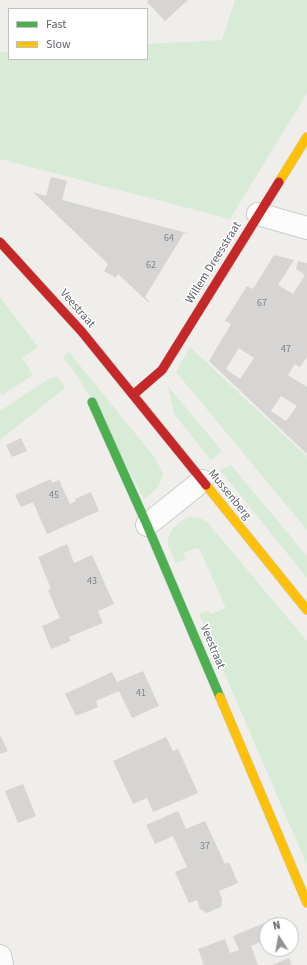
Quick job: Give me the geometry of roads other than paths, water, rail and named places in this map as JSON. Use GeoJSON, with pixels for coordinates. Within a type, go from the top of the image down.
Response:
{"type":"FeatureCollection","features":[{"type":"Feature","properties":{"kind":"street","name":"Willem Dreesstraat"},"geometry":{"type":"LineString","coordinates":[[133,395],[162,370],[307,137]]}},
{"type":"Feature","properties":{"kind":"street"},"geometry":{"type":"LineString","coordinates":[[258,214],[307,228]]}},
{"type":"Feature","properties":{"kind":"street","name":"Veestraat"},"geometry":{"type":"LineString","coordinates":[[0,242],[77,327],[133,395]]}},
{"type":"Feature","properties":{"kind":"street","name":"Mussenberg"},"geometry":{"type":"LineString","coordinates":[[133,395],[307,610]]}},
{"type":"Feature","properties":{"kind":"street","name":"Veestraat"},"geometry":{"type":"LineString","coordinates":[[92,402],[148,525],[307,903]]}},
{"type":"Feature","properties":{"kind":"street"},"geometry":{"type":"LineString","coordinates":[[148,525],[202,481]]}},
{"type":"Feature","properties":{"kind":"street"},"geometry":{"type":"LineString","coordinates":[[0,956],[2,965]]}}]}
